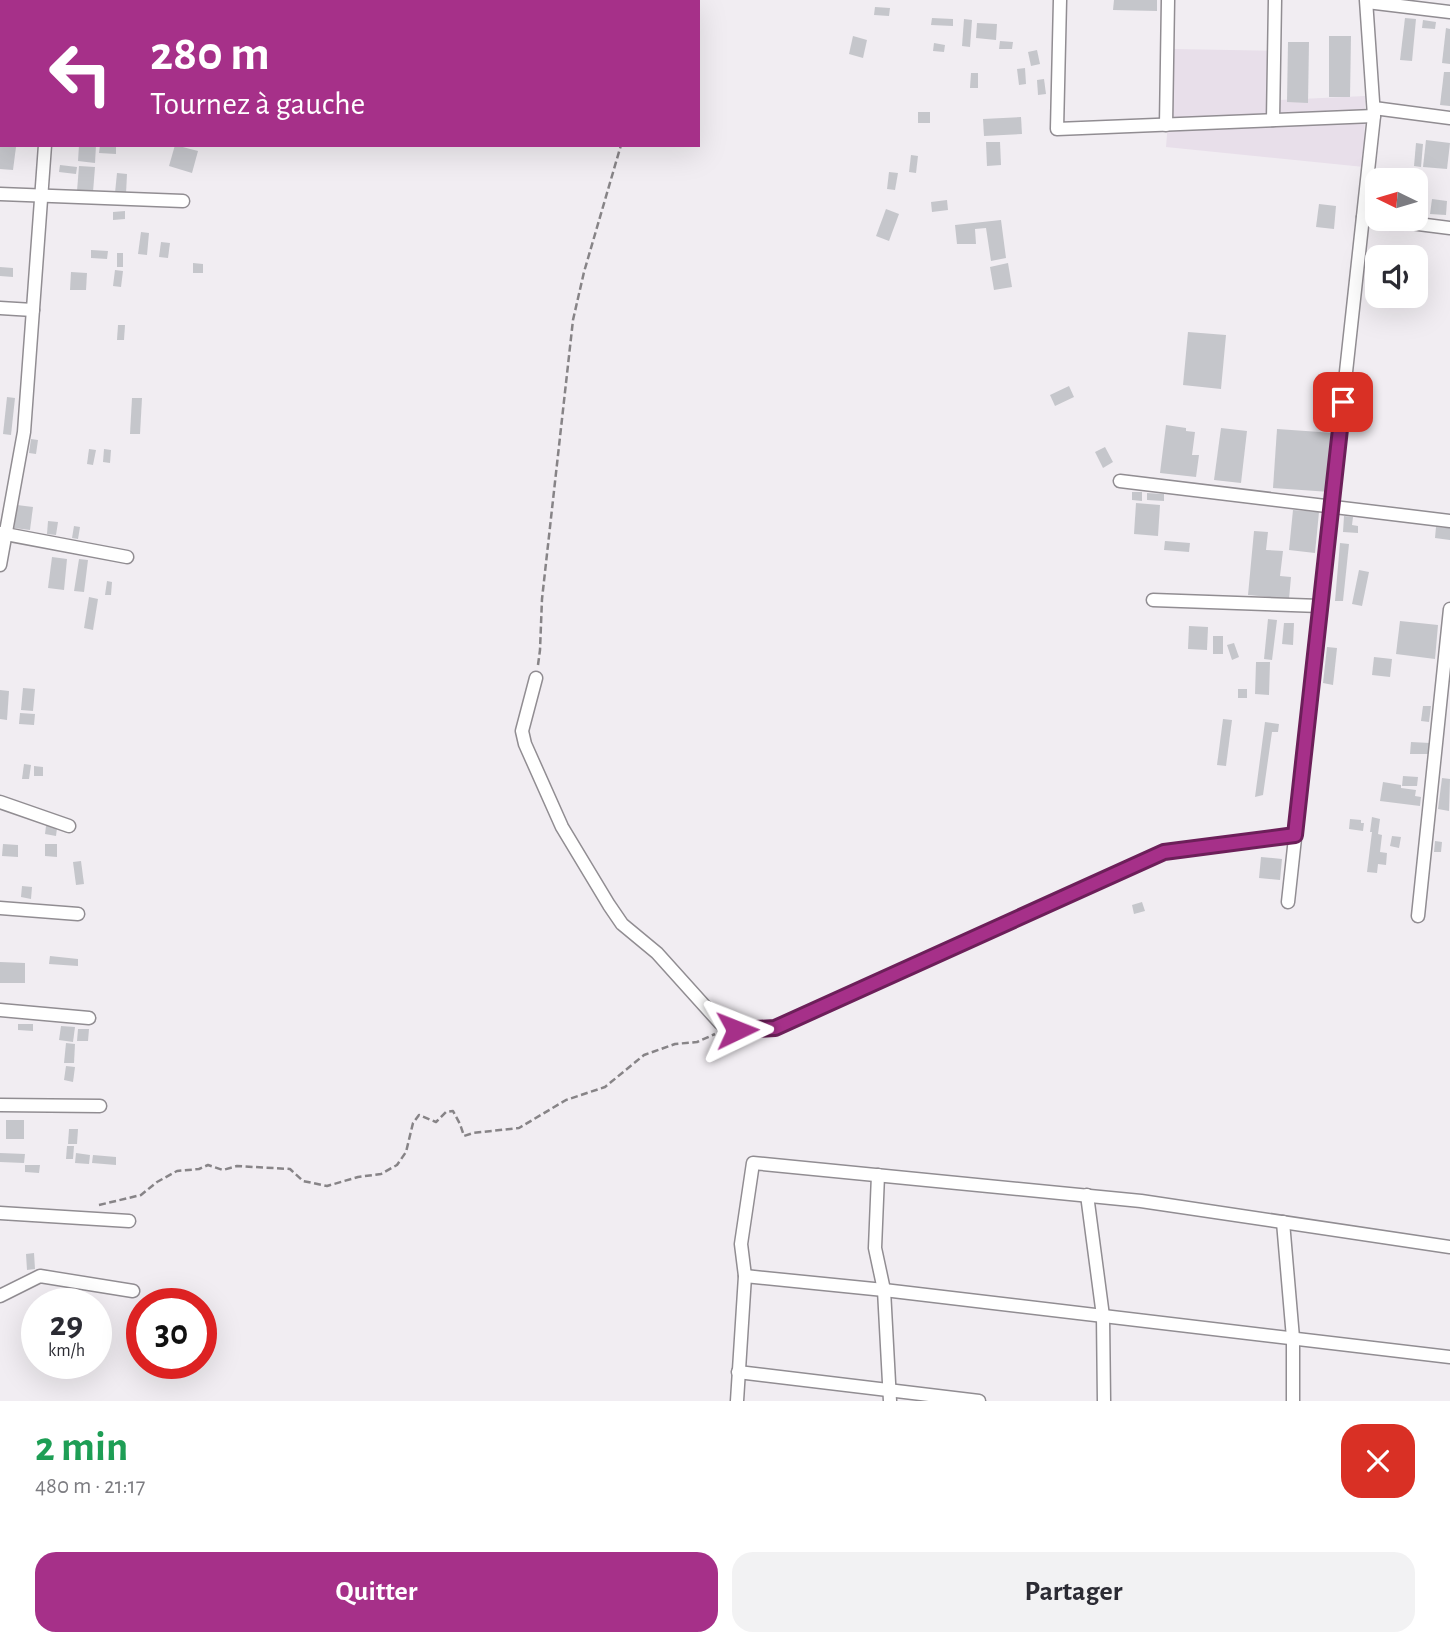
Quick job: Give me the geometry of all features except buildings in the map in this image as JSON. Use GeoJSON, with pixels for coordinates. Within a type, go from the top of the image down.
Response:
{"type":"FeatureCollection","features":[{"type":"Feature","properties":{"kind":"street"},"geometry":{"type":"LineString","coordinates":[[1060,0],[1057,129],[1273,120],[1374,112],[1450,118]]}},
{"type":"Feature","properties":{"kind":"street"},"geometry":{"type":"LineString","coordinates":[[1166,125],[1168,0]]}},
{"type":"Feature","properties":{"kind":"street"},"geometry":{"type":"LineString","coordinates":[[1273,120],[1275,0]]}},
{"type":"Feature","properties":{"kind":"street"},"geometry":{"type":"LineString","coordinates":[[1288,902],[1374,112],[1366,1],[1450,12]]}},
{"type":"Feature","properties":{"kind":"street"},"geometry":{"type":"LineString","coordinates":[[0,565],[3,533],[23,432],[45,147]]}},
{"type":"Feature","properties":{"kind":"street"},"geometry":{"type":"LineString","coordinates":[[0,194],[183,201]]}},
{"type":"Feature","properties":{"kind":"street"},"geometry":{"type":"LineString","coordinates":[[1363,217],[1450,228]]}},
{"type":"Feature","properties":{"kind":"street"},"geometry":{"type":"LineString","coordinates":[[0,308],[33,310]]}},
{"type":"Feature","properties":{"kind":"street"},"geometry":{"type":"LineString","coordinates":[[1120,481],[1450,521]]}},
{"type":"Feature","properties":{"kind":"street"},"geometry":{"type":"LineString","coordinates":[[3,533],[127,557]]}},
{"type":"Feature","properties":{"kind":"street"},"geometry":{"type":"LineString","coordinates":[[1153,600],[1320,606]]}},
{"type":"Feature","properties":{"kind":"street"},"geometry":{"type":"LineString","coordinates":[[1418,915],[1446,697],[1450,609]]}},
{"type":"Feature","properties":{"kind":"street"},"geometry":{"type":"LineString","coordinates":[[536,678],[522,732],[562,827],[622,924],[657,953],[720,1023],[737,1030],[775,1028],[1164,852],[1295,835]]}},
{"type":"Feature","properties":{"kind":"street"},"geometry":{"type":"LineString","coordinates":[[0,802],[69,826]]}},
{"type":"Feature","properties":{"kind":"street"},"geometry":{"type":"LineString","coordinates":[[0,908],[78,914]]}},
{"type":"Feature","properties":{"kind":"street"},"geometry":{"type":"LineString","coordinates":[[0,1010],[89,1018]]}},
{"type":"Feature","properties":{"kind":"street"},"geometry":{"type":"LineString","coordinates":[[0,1105],[100,1106]]}},
{"type":"Feature","properties":{"kind":"street"},"geometry":{"type":"LineString","coordinates":[[737,1401],[745,1276],[741,1244],[753,1163],[1140,1201],[1450,1247]]}},
{"type":"Feature","properties":{"kind":"street"},"geometry":{"type":"LineString","coordinates":[[878,1175],[875,1248],[884,1290],[890,1396]]}},
{"type":"Feature","properties":{"kind":"street"},"geometry":{"type":"LineString","coordinates":[[1087,1195],[1103,1316],[1104,1401]]}},
{"type":"Feature","properties":{"kind":"street"},"geometry":{"type":"LineString","coordinates":[[0,1213],[129,1221]]}},
{"type":"Feature","properties":{"kind":"street"},"geometry":{"type":"LineString","coordinates":[[1283,1222],[1293,1338],[1293,1401]]}},
{"type":"Feature","properties":{"kind":"street"},"geometry":{"type":"LineString","coordinates":[[0,1296],[40,1276],[126,1290]]}},
{"type":"Feature","properties":{"kind":"street"},"geometry":{"type":"LineString","coordinates":[[745,1276],[1450,1357]]}},
{"type":"Feature","properties":{"kind":"street"},"geometry":{"type":"LineString","coordinates":[[737,1372],[890,1396],[979,1401]]}},
{"type":"Feature","properties":{"kind":"path"},"geometry":{"type":"LineString","coordinates":[[536,678],[542,599],[573,320],[620,147]]}},
{"type":"Feature","properties":{"kind":"path"},"geometry":{"type":"LineString","coordinates":[[98,1206],[141,1195],[177,1171],[199,1169],[208,1165],[223,1170],[237,1166],[290,1169],[303,1181],[327,1186],[381,1174],[397,1165],[406,1152],[413,1123],[419,1115],[436,1122],[446,1112],[453,1111],[464,1136],[520,1128],[566,1100],[605,1087],[644,1055],[675,1044],[696,1042],[730,1027]]}},
{"type":"Feature","properties":{"kind":"shaded area"},"geometry":{"type":"Polygon","coordinates":[[[1174,49],[1280,51],[1279,100],[1365,96],[1364,167],[1166,147],[1174,49]]]}},
{"type":"Feature","properties":{"kind":"route"},"geometry":{"type":"LineString","coordinates":[[737,1030],[775,1028],[1164,852],[1295,835],[1343,402]]}}]}
